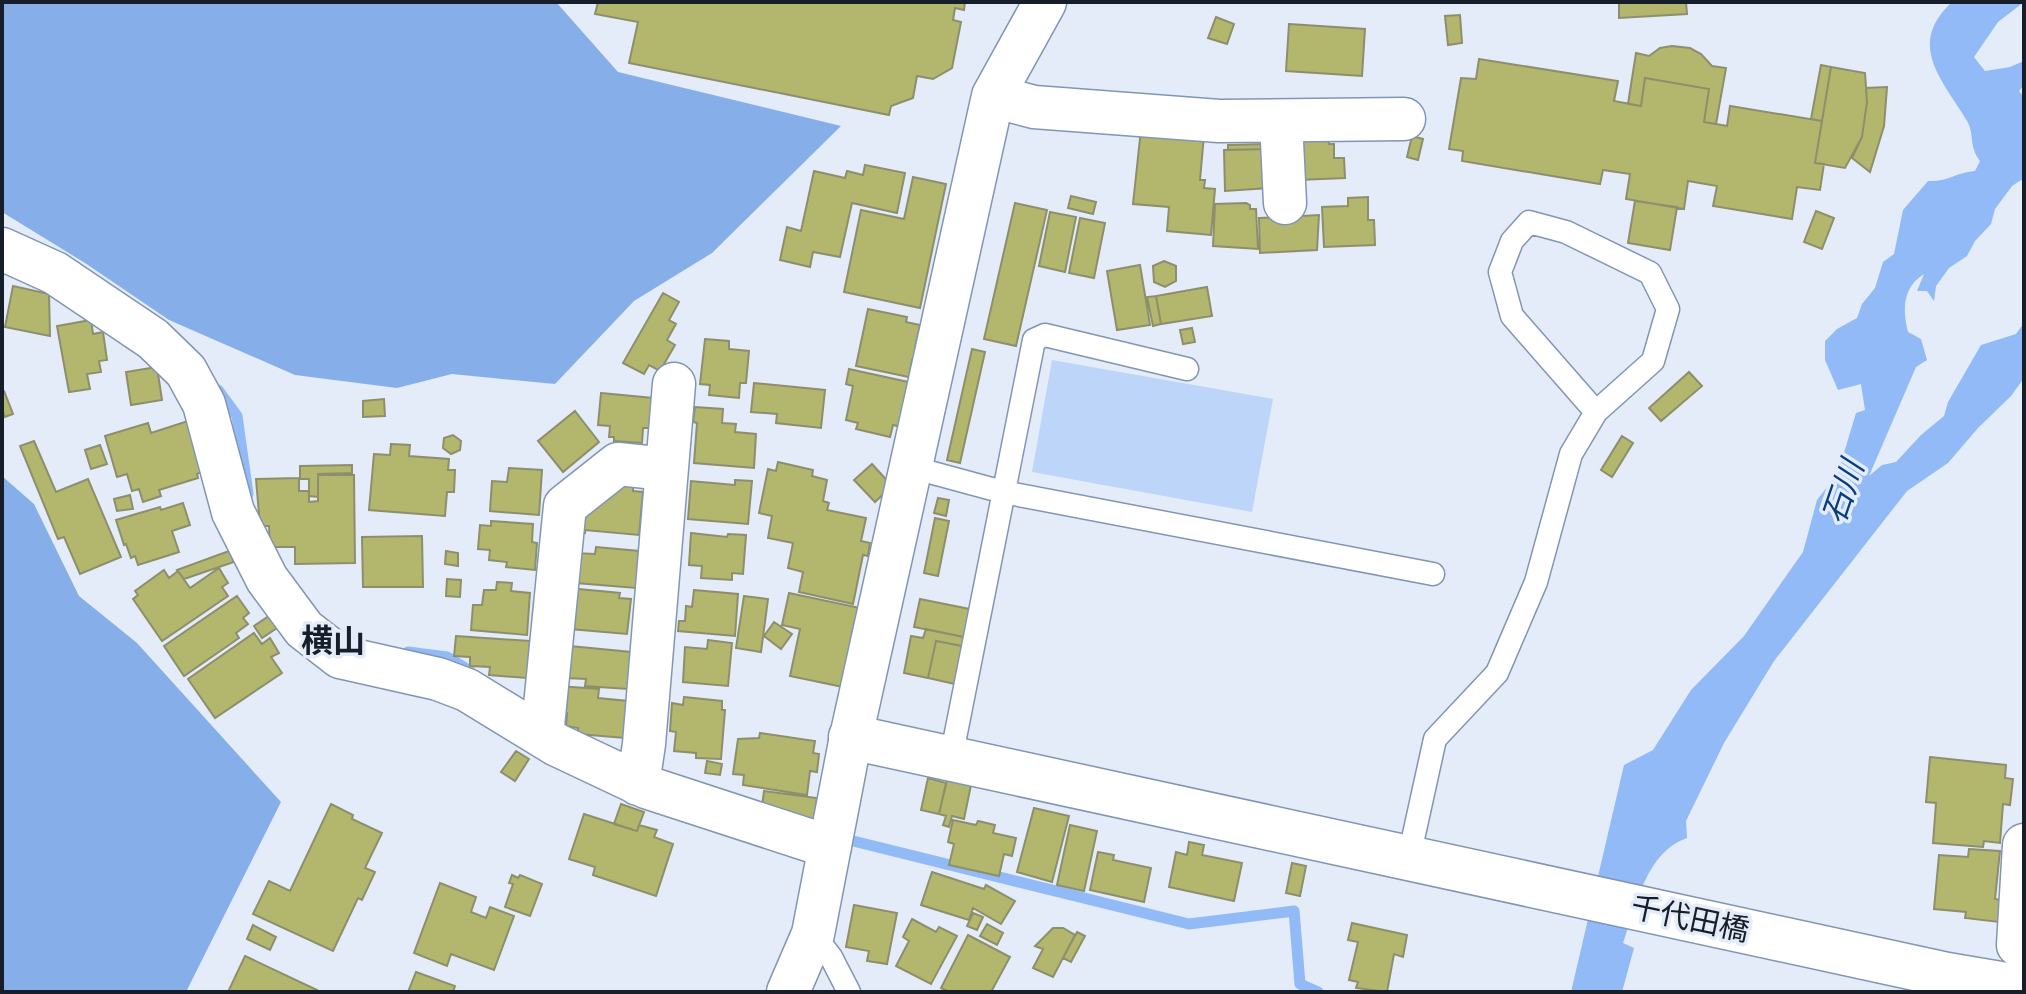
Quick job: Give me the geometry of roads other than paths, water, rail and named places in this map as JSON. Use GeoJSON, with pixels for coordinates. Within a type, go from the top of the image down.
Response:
{"type":"FeatureCollection","features":[{"type":"Feature","properties":{"kind":"street"},"geometry":{"type":"LineString","coordinates":[[788,992],[813,934],[851,737],[993,96],[1045,2]]}},
{"type":"Feature","properties":{"kind":"street"},"geometry":{"type":"LineString","coordinates":[[993,96],[1034,107],[1219,121],[1404,119]]}},
{"type":"Feature","properties":{"kind":"street"},"geometry":{"type":"LineString","coordinates":[[1281,121],[1285,203]]}},
{"type":"Feature","properties":{"kind":"street"},"geometry":{"type":"LineString","coordinates":[[2,249],[55,273],[153,339],[186,371],[204,404],[233,512],[267,579],[304,629],[340,657],[438,679],[467,690],[542,736],[638,784],[830,847]]}},
{"type":"Feature","properties":{"kind":"street"},"geometry":{"type":"LineString","coordinates":[[638,784],[674,384]]}},
{"type":"Feature","properties":{"kind":"street"},"geometry":{"type":"LineString","coordinates":[[542,736],[565,506],[618,464],[666,469]]}},
{"type":"Feature","properties":{"kind":"street","name":"千代田橋"},"geometry":{"type":"LineString","coordinates":[[851,737],[1947,975],[2024,988]]}},
{"type":"Feature","properties":{"kind":"street"},"geometry":{"type":"LineString","coordinates":[[2024,845],[2018,945],[2024,947]]}},
{"type":"Feature","properties":{"kind":"lane"},"geometry":{"type":"LineString","coordinates":[[1421,860],[1435,739],[1497,673],[1536,582],[1571,454],[1596,412],[1653,361],[1668,309],[1650,273],[1566,232],[1529,222],[1512,241],[1500,272],[1512,316],[1596,412]]}},
{"type":"Feature","properties":{"kind":"lane"},"geometry":{"type":"LineString","coordinates":[[951,758],[1034,340],[1045,335],[1187,369]]}},
{"type":"Feature","properties":{"kind":"lane"},"geometry":{"type":"LineString","coordinates":[[911,467],[1003,492],[1433,574]]}},
{"type":"Feature","properties":{"kind":"lane"},"geometry":{"type":"LineString","coordinates":[[813,934],[831,957],[849,992]]}},
{"type":"Feature","properties":{"kind":"water","name":"石川"},"geometry":{"type":"Polygon","coordinates":[[[1952,2],[2024,2],[1998,22],[1974,57],[1985,71],[2024,61],[2024,85],[2019,91],[2024,97],[2024,183],[2021,180],[2012,186],[1995,209],[1991,224],[1975,241],[1967,256],[1949,268],[1936,286],[1934,301],[1927,291],[1917,291],[1924,274],[1908,292],[1905,315],[1908,332],[1921,339],[1927,360],[1916,367],[1869,476],[1882,465],[1896,462],[1944,416],[1948,402],[1981,345],[2016,334],[2024,323],[2024,378],[1948,463],[1907,491],[1774,661],[1724,743],[1686,821],[1687,838],[1662,855],[1644,882],[1623,943],[1634,948],[1622,992],[1571,992],[1624,765],[1653,750],[1691,690],[1744,636],[1803,552],[1817,500],[1838,473],[1856,413],[1865,410],[1861,384],[1838,390],[1825,360],[1825,341],[1837,329],[1857,318],[1862,304],[1875,288],[1883,262],[1894,254],[1903,210],[1928,181],[1975,171],[1980,161],[1974,150],[1969,126],[1939,76],[1930,47],[1931,33],[1938,18],[1952,2]]]}},
{"type":"Feature","properties":{"kind":"waterway"},"geometry":{"type":"LineString","coordinates":[[218,390],[237,416],[248,494]]}},
{"type":"Feature","properties":{"kind":"waterway"},"geometry":{"type":"LineString","coordinates":[[408,652],[447,657],[470,671]]}},
{"type":"Feature","properties":{"kind":"waterway"},"geometry":{"type":"LineString","coordinates":[[841,838],[1189,924],[1294,911],[1300,984],[1318,992]]}},
{"type":"Feature","properties":{"kind":"district","name":"横山"},"geometry":{"type":"Point","coordinates":[333,641]}}]}
